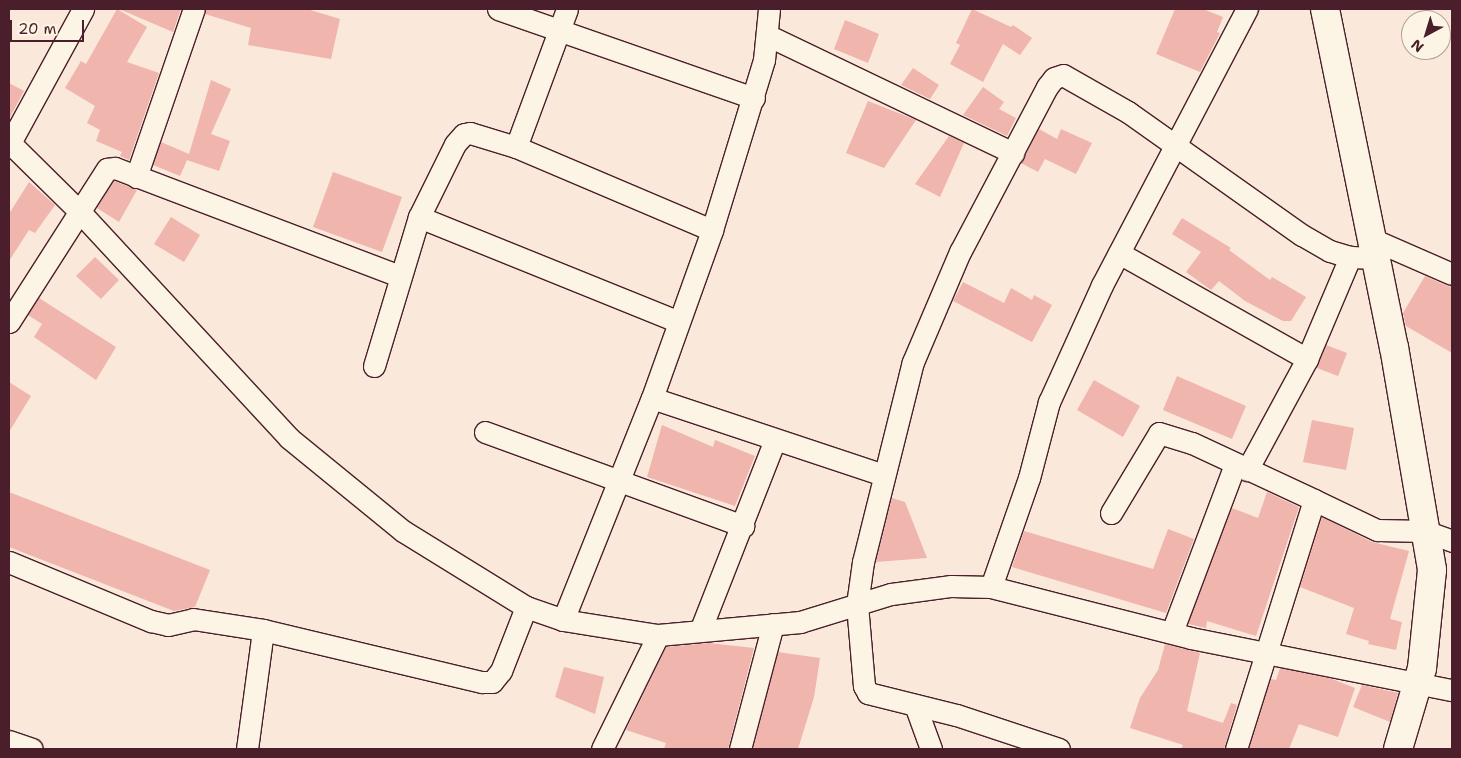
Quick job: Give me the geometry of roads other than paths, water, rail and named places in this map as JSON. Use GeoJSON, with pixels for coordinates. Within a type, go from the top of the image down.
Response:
{"type":"FeatureCollection","features":[{"type":"Feature","properties":{"kind":"street"},"geometry":{"type":"LineString","coordinates":[[83,9],[9,142],[78,210],[289,438],[402,531],[526,607],[563,620],[658,636],[800,622],[891,594],[951,586],[991,587],[1265,654],[1452,690]]}},
{"type":"Feature","properties":{"kind":"street"},"geometry":{"type":"LineString","coordinates":[[136,176],[194,9]]}},
{"type":"Feature","properties":{"kind":"street"},"geometry":{"type":"LineString","coordinates":[[500,9],[754,98]]}},
{"type":"Feature","properties":{"kind":"street"},"geometry":{"type":"LineString","coordinates":[[516,147],[567,9]]}},
{"type":"Feature","properties":{"kind":"street"},"geometry":{"type":"LineString","coordinates":[[563,620],[652,398],[712,230],[754,98],[769,36],[770,9]]}},
{"type":"Feature","properties":{"kind":"street"},"geometry":{"type":"LineString","coordinates":[[991,587],[1028,478],[1049,402],[1119,253],[1247,9]]}},
{"type":"Feature","properties":{"kind":"street"},"geometry":{"type":"LineString","coordinates":[[1325,9],[1366,252],[1432,570],[1429,617],[1418,682],[1398,749]]}},
{"type":"Feature","properties":{"kind":"street"},"geometry":{"type":"LineString","coordinates":[[769,36],[1013,153]]}},
{"type":"Feature","properties":{"kind":"street"},"geometry":{"type":"LineString","coordinates":[[1059,749],[956,715],[866,691],[856,605],[863,562],[913,362],[960,252],[1047,87],[1054,78],[1063,75],[1128,112],[1302,235],[1330,251],[1366,252],[1452,274]]}},
{"type":"Feature","properties":{"kind":"street"},"geometry":{"type":"LineString","coordinates":[[374,366],[399,276],[419,217],[455,144],[464,134],[470,133],[516,147],[712,230]]}},
{"type":"Feature","properties":{"kind":"street"},"geometry":{"type":"LineString","coordinates":[[9,322],[78,210],[107,169],[114,168],[399,276]]}},
{"type":"Feature","properties":{"kind":"street"},"geometry":{"type":"LineString","coordinates":[[419,217],[679,322]]}},
{"type":"Feature","properties":{"kind":"street"},"geometry":{"type":"LineString","coordinates":[[1172,632],[1241,467],[1307,359],[1366,252]]}},
{"type":"Feature","properties":{"kind":"street"},"geometry":{"type":"LineString","coordinates":[[1119,253],[1307,359]]}},
{"type":"Feature","properties":{"kind":"street"},"geometry":{"type":"LineString","coordinates":[[652,398],[884,475]]}},
{"type":"Feature","properties":{"kind":"street"},"geometry":{"type":"LineString","coordinates":[[485,432],[743,526]]}},
{"type":"Feature","properties":{"kind":"street"},"geometry":{"type":"LineString","coordinates":[[1111,513],[1159,433],[1192,443],[1377,530],[1425,531],[1452,541]]}},
{"type":"Feature","properties":{"kind":"street"},"geometry":{"type":"LineString","coordinates":[[700,631],[743,526],[775,440]]}},
{"type":"Feature","properties":{"kind":"street"},"geometry":{"type":"LineString","coordinates":[[1236,749],[1314,500]]}},
{"type":"Feature","properties":{"kind":"street"},"geometry":{"type":"LineString","coordinates":[[9,562],[151,621],[168,625],[193,619],[263,630],[492,682],[501,671],[526,607]]}},
{"type":"Feature","properties":{"kind":"street"},"geometry":{"type":"LineString","coordinates":[[740,749],[773,624]]}},
{"type":"Feature","properties":{"kind":"street"},"geometry":{"type":"LineString","coordinates":[[246,749],[263,630]]}},
{"type":"Feature","properties":{"kind":"street"},"geometry":{"type":"LineString","coordinates":[[602,749],[658,636]]}},
{"type":"Feature","properties":{"kind":"street"},"geometry":{"type":"LineString","coordinates":[[915,705],[931,749]]}},
{"type":"Feature","properties":{"kind":"street"},"geometry":{"type":"LineString","coordinates":[[9,741],[32,749]]}}]}
